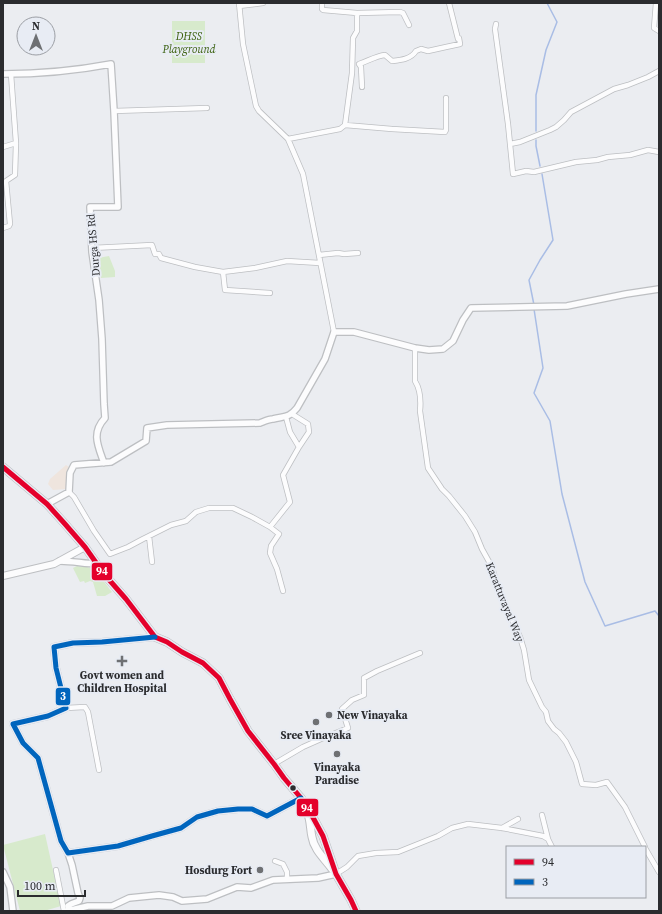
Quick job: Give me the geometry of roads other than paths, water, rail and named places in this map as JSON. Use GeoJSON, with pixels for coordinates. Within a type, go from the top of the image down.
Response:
{"type":"FeatureCollection","features":[{"type":"Feature","properties":{"kind":"main road"},"geometry":{"type":"LineString","coordinates":[[3,466],[47,504],[85,547],[104,574],[154,637],[167,642],[203,663],[219,678],[248,731],[301,798],[310,812],[323,836],[336,874]]}},
{"type":"Feature","properties":{"kind":"main road"},"geometry":{"type":"LineString","coordinates":[[3,576],[54,564],[85,547]]}},
{"type":"Feature","properties":{"kind":"main road"},"geometry":{"type":"LineString","coordinates":[[301,798],[309,816],[312,839],[317,851],[336,874],[356,911]]}},
{"type":"Feature","properties":{"kind":"street"},"geometry":{"type":"LineString","coordinates":[[263,3],[239,4],[243,44],[256,106],[259,111],[288,139],[303,174],[334,332],[324,359],[297,408],[289,415],[260,423],[167,425],[147,428],[146,441],[111,462],[74,465],[70,473],[70,492],[110,554],[128,547],[171,525],[186,521],[196,512],[209,508],[232,508],[252,517],[279,534],[271,546],[270,553],[277,569],[283,591]]}},
{"type":"Feature","properties":{"kind":"street"},"geometry":{"type":"LineString","coordinates":[[322,3],[322,9],[324,11],[357,13],[400,12],[403,13],[409,25]]}},
{"type":"Feature","properties":{"kind":"street"},"geometry":{"type":"LineString","coordinates":[[362,87],[361,67],[359,64],[377,56],[385,55],[392,61],[400,60],[414,55],[416,51],[421,49],[428,51],[460,44],[449,3]]}},
{"type":"Feature","properties":{"kind":"street"},"geometry":{"type":"LineString","coordinates":[[656,3],[654,28],[659,31]]}},
{"type":"Feature","properties":{"kind":"street"},"geometry":{"type":"LineString","coordinates":[[288,139],[340,129],[345,125],[352,73],[353,38],[357,32],[357,13]]}},
{"type":"Feature","properties":{"kind":"street"},"geometry":{"type":"LineString","coordinates":[[496,24],[495,29],[513,174],[534,172],[576,162],[630,155],[648,150],[659,152]]}},
{"type":"Feature","properties":{"kind":"street","name":"Durga HS Rd"},"geometry":{"type":"LineString","coordinates":[[3,74],[62,72],[111,64],[118,208],[90,207],[92,248],[99,300],[102,339],[105,418],[100,424],[96,434],[104,463]]}},
{"type":"Feature","properties":{"kind":"street"},"geometry":{"type":"LineString","coordinates":[[510,144],[520,142],[550,130],[564,120],[570,112],[614,89],[628,85],[659,71]]}},
{"type":"Feature","properties":{"kind":"street"},"geometry":{"type":"LineString","coordinates":[[3,228],[9,226],[10,224],[6,181],[15,175],[16,143],[11,74]]}},
{"type":"Feature","properties":{"kind":"street"},"geometry":{"type":"LineString","coordinates":[[345,125],[445,132],[446,98]]}},
{"type":"Feature","properties":{"kind":"street"},"geometry":{"type":"LineString","coordinates":[[114,111],[207,108]]}},
{"type":"Feature","properties":{"kind":"street"},"geometry":{"type":"LineString","coordinates":[[3,147],[16,143]]}},
{"type":"Feature","properties":{"kind":"street"},"geometry":{"type":"LineString","coordinates":[[92,248],[152,245],[155,254],[159,254],[161,258],[223,272],[255,268],[287,261],[320,263]]}},
{"type":"Feature","properties":{"kind":"street"},"geometry":{"type":"LineString","coordinates":[[319,255],[358,253]]}},
{"type":"Feature","properties":{"kind":"street"},"geometry":{"type":"LineString","coordinates":[[223,272],[225,290],[270,293]]}},
{"type":"Feature","properties":{"kind":"street"},"geometry":{"type":"LineString","coordinates":[[334,332],[354,332],[415,348],[429,350],[443,349],[454,341],[463,320],[471,308],[567,306],[659,289]]}},
{"type":"Feature","properties":{"kind":"street","name":"Karattuvayal Way"},"geometry":{"type":"LineString","coordinates":[[415,348],[415,381],[421,402],[420,411],[428,468],[442,489],[465,516],[475,532],[492,567],[501,596],[520,637],[524,650],[529,680],[546,712],[548,721],[566,742],[576,762],[582,784],[596,785],[607,782],[625,807],[644,846]]}},
{"type":"Feature","properties":{"kind":"street"},"geometry":{"type":"LineString","coordinates":[[289,415],[290,432],[299,447]]}},
{"type":"Feature","properties":{"kind":"street"},"geometry":{"type":"LineString","coordinates":[[270,527],[290,502],[283,475],[309,432],[308,424],[289,415]]}},
{"type":"Feature","properties":{"kind":"street"},"geometry":{"type":"LineString","coordinates":[[47,504],[70,492]]}},
{"type":"Feature","properties":{"kind":"street"},"geometry":{"type":"LineString","coordinates":[[149,536],[152,562]]}},
{"type":"Feature","properties":{"kind":"street"},"geometry":{"type":"LineString","coordinates":[[60,560],[97,564]]}},
{"type":"Feature","properties":{"kind":"street"},"geometry":{"type":"LineString","coordinates":[[66,708],[56,668],[54,647],[73,643],[154,637]]}},
{"type":"Feature","properties":{"kind":"street"},"geometry":{"type":"LineString","coordinates":[[274,764],[309,744],[348,728],[342,709],[352,700],[364,695],[364,678],[420,653]]}},
{"type":"Feature","properties":{"kind":"street"},"geometry":{"type":"LineString","coordinates":[[68,911],[68,906],[79,901],[80,898],[72,865],[68,853],[61,841],[38,758],[23,743],[13,724],[48,716],[66,708],[85,707],[88,712],[99,770]]}},
{"type":"Feature","properties":{"kind":"street"},"geometry":{"type":"LineString","coordinates":[[68,853],[118,846],[181,828],[196,817],[218,812],[238,809],[252,809],[267,816],[301,798]]}},
{"type":"Feature","properties":{"kind":"street"},"geometry":{"type":"LineString","coordinates":[[542,815],[548,839],[552,846]]}},
{"type":"Feature","properties":{"kind":"street"},"geometry":{"type":"LineString","coordinates":[[502,828],[518,819]]}},
{"type":"Feature","properties":{"kind":"street"},"geometry":{"type":"LineString","coordinates":[[68,911],[88,906],[112,906],[129,898],[159,895],[173,897],[182,901],[208,899],[237,887],[251,888],[273,880],[318,878],[336,874],[347,867],[358,856],[398,852],[438,836],[452,828],[468,824],[502,828],[543,836],[548,839]]}},
{"type":"Feature","properties":{"kind":"street","name":"Karattuvayal Way"},"geometry":{"type":"LineString","coordinates":[[646,849],[659,872]]}},
{"type":"Feature","properties":{"kind":"street"},"geometry":{"type":"LineString","coordinates":[[275,861],[283,864],[287,872],[287,879]]}},
{"type":"Feature","properties":{"kind":"street"},"geometry":{"type":"LineString","coordinates":[[56,870],[68,911]]}},
{"type":"Feature","properties":{"kind":"street"},"geometry":{"type":"LineString","coordinates":[[3,872],[10,887],[13,911]]}},
{"type":"Feature","properties":{"kind":"waterway"},"geometry":{"type":"LineString","coordinates":[[536,131],[536,95],[546,50],[557,22],[547,3]]}},
{"type":"Feature","properties":{"kind":"waterway"},"geometry":{"type":"LineString","coordinates":[[536,140],[540,166]]}},
{"type":"Feature","properties":{"kind":"waterway"},"geometry":{"type":"LineString","coordinates":[[534,305],[529,280],[553,240],[542,174]]}},
{"type":"Feature","properties":{"kind":"waterway"},"geometry":{"type":"LineString","coordinates":[[534,309],[543,368],[534,393],[550,421],[562,494],[585,582],[605,626],[655,611],[659,616]]}},
{"type":"Feature","properties":{"kind":"place","name":"Govt women and Children Hospital"},"geometry":{"type":"Point","coordinates":[122,661]}},
{"type":"Feature","properties":{"kind":"place","name":"New Vinayaka"},"geometry":{"type":"Point","coordinates":[329,715]}},
{"type":"Feature","properties":{"kind":"place","name":"Sree Vinayaka"},"geometry":{"type":"Point","coordinates":[316,722]}},
{"type":"Feature","properties":{"kind":"place","name":"Vinayaka Paradise"},"geometry":{"type":"Point","coordinates":[337,754]}},
{"type":"Feature","properties":{"kind":"place","name":"Hosdurg Fort"},"geometry":{"type":"Point","coordinates":[260,870]}},
{"type":"Feature","properties":{"kind":"park label","name":"DHSS Playground"},"geometry":{"type":"Point","coordinates":[189,42]}}]}
